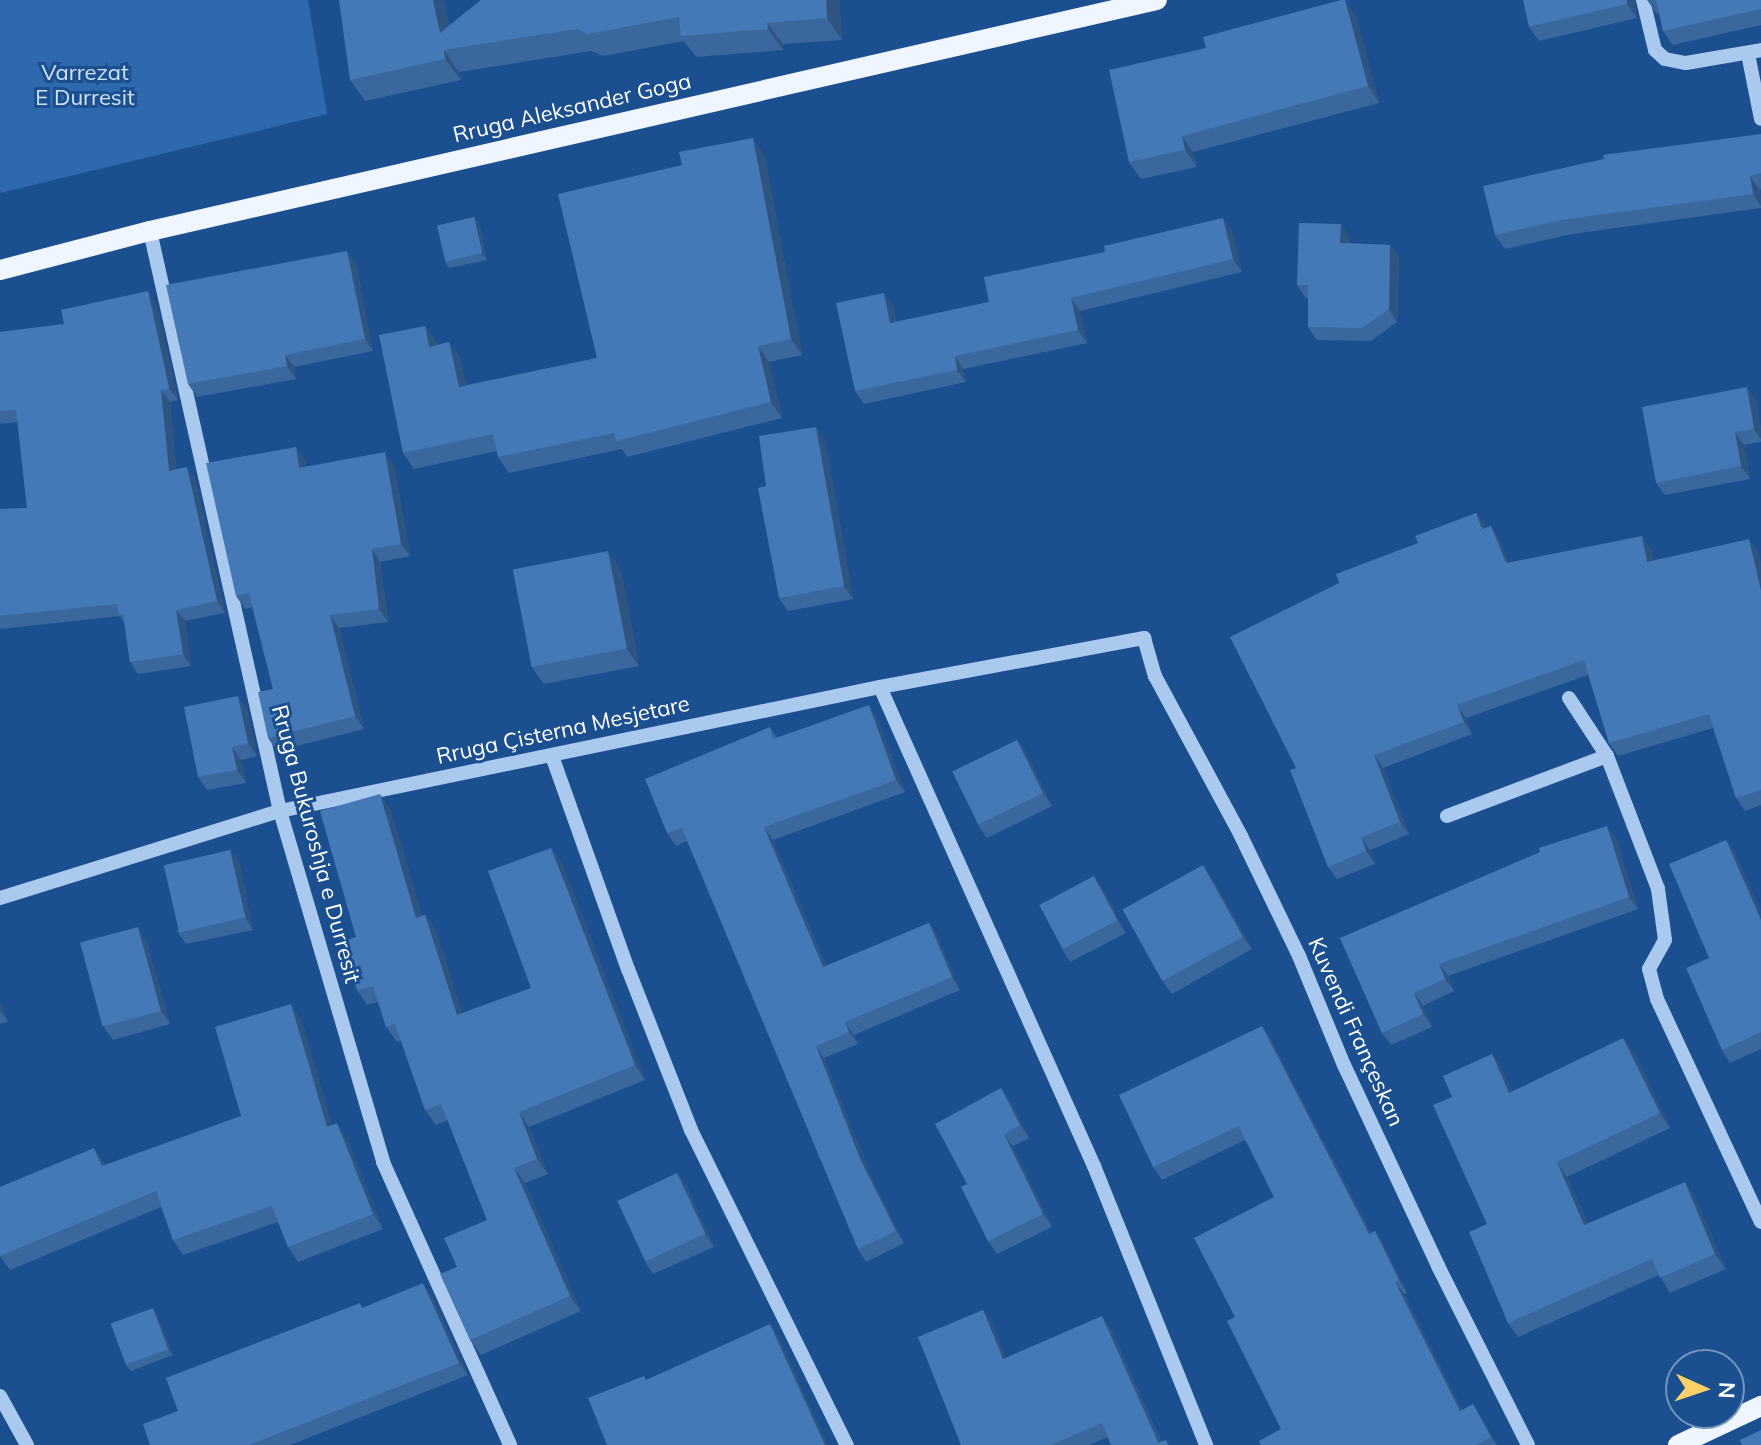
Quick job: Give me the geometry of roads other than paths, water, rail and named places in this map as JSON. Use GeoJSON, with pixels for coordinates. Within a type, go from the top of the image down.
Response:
{"type":"FeatureCollection","features":[{"type":"Feature","properties":{"kind":"main road","name":"Rruga Aleksander Goga"},"geometry":{"type":"LineString","coordinates":[[0,270],[150,231],[1157,0]]}},
{"type":"Feature","properties":{"kind":"main road"},"geometry":{"type":"LineString","coordinates":[[1678,1445],[1761,1406]]}},
{"type":"Feature","properties":{"kind":"street"},"geometry":{"type":"LineString","coordinates":[[1643,0],[1655,50],[1665,59],[1686,63],[1755,52],[1761,119]]}},
{"type":"Feature","properties":{"kind":"street","name":"Rruga Bukuroshja e Durresit"},"geometry":{"type":"LineString","coordinates":[[150,231],[280,811],[383,1162],[510,1445]]}},
{"type":"Feature","properties":{"kind":"street","name":"Rruga Çisterna Mesjetare"},"geometry":{"type":"LineString","coordinates":[[0,898],[280,811],[880,687],[1144,638]]}},
{"type":"Feature","properties":{"kind":"street","name":"Kuvendi Françeskan"},"geometry":{"type":"LineString","coordinates":[[1144,638],[1155,676],[1273,903],[1438,1266],[1528,1445]]}},
{"type":"Feature","properties":{"kind":"street"},"geometry":{"type":"LineString","coordinates":[[880,687],[1094,1166],[1206,1445]]}},
{"type":"Feature","properties":{"kind":"street"},"geometry":{"type":"LineString","coordinates":[[1569,698],[1607,756],[1658,889],[1665,940],[1649,969],[1657,999],[1761,1222]]}},
{"type":"Feature","properties":{"kind":"street"},"geometry":{"type":"LineString","coordinates":[[552,756],[628,969],[691,1130],[847,1445]]}},
{"type":"Feature","properties":{"kind":"street"},"geometry":{"type":"LineString","coordinates":[[1447,816],[1607,756]]}},
{"type":"Feature","properties":{"kind":"street"},"geometry":{"type":"LineString","coordinates":[[0,1396],[27,1445]]}},
{"type":"Feature","properties":{"kind":"park label","name":"Varrezat E Durresit"},"geometry":{"type":"Point","coordinates":[85,84]}}]}
